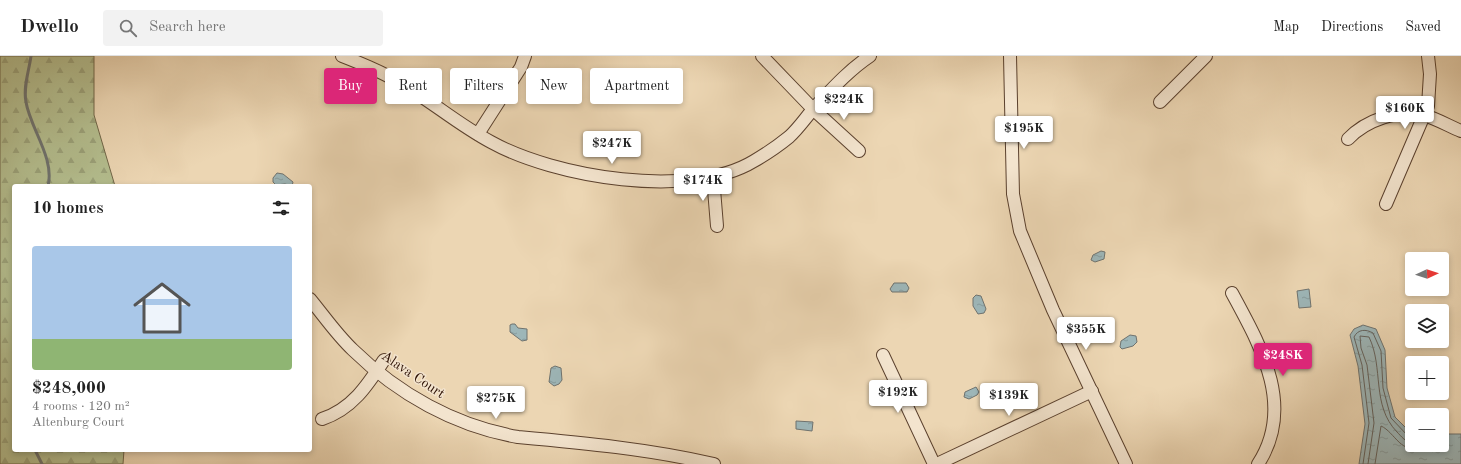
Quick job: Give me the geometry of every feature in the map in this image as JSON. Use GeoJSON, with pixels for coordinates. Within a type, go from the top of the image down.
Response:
{"type":"FeatureCollection","features":[{"type":"Feature","properties":{"kind":"street"},"geometry":{"type":"LineString","coordinates":[[342,56],[395,80],[491,143],[525,158],[559,169],[648,181],[694,180],[713,177],[742,167],[778,145],[796,129],[848,74],[870,56]]}},
{"type":"Feature","properties":{"kind":"street"},"geometry":{"type":"LineString","coordinates":[[478,134],[521,67],[525,56]]}},
{"type":"Feature","properties":{"kind":"street"},"geometry":{"type":"LineString","coordinates":[[762,56],[814,109],[859,151]]}},
{"type":"Feature","properties":{"kind":"street"},"geometry":{"type":"LineString","coordinates":[[1010,56],[1014,194],[1020,231],[1053,310],[1126,464]]}},
{"type":"Feature","properties":{"kind":"street"},"geometry":{"type":"LineString","coordinates":[[1160,102],[1206,56]]}},
{"type":"Feature","properties":{"kind":"street"},"geometry":{"type":"LineString","coordinates":[[1386,204],[1425,116],[1430,94],[1428,56]]}},
{"type":"Feature","properties":{"kind":"street"},"geometry":{"type":"LineString","coordinates":[[1348,139],[1364,125],[1386,117],[1413,114],[1425,116],[1461,131]]}},
{"type":"Feature","properties":{"kind":"street"},"geometry":{"type":"LineString","coordinates":[[713,177],[716,226]]}},
{"type":"Feature","properties":{"kind":"street"},"geometry":{"type":"LineString","coordinates":[[1232,293],[1254,334],[1269,371],[1273,387],[1274,422],[1266,447],[1258,464]]}},
{"type":"Feature","properties":{"kind":"street","name":"Alava Court"},"geometry":{"type":"LineString","coordinates":[[312,301],[352,349],[377,371],[428,406],[466,423],[504,435],[647,450],[714,464]]}},
{"type":"Feature","properties":{"kind":"street"},"geometry":{"type":"LineString","coordinates":[[883,355],[935,464],[1092,391]]}},
{"type":"Feature","properties":{"kind":"street"},"geometry":{"type":"LineString","coordinates":[[322,419],[336,414],[349,406],[384,360]]}},
{"type":"Feature","properties":{"kind":"green space"},"geometry":{"type":"Polygon","coordinates":[[[0,56],[94,56],[94,115],[114,184],[12,184],[12,452],[124,452],[123,464],[0,464],[0,56]]]}},
{"type":"Feature","properties":{"kind":"water"},"geometry":{"type":"Polygon","coordinates":[[[277,173],[283,174],[293,182],[292,184],[275,184],[273,182],[273,178],[277,173]]]}},
{"type":"Feature","properties":{"kind":"water"},"geometry":{"type":"Polygon","coordinates":[[[1101,251],[1105,252],[1104,259],[1095,262],[1091,260],[1093,255],[1101,251]]]}},
{"type":"Feature","properties":{"kind":"water"},"geometry":{"type":"Polygon","coordinates":[[[894,283],[906,283],[909,288],[907,292],[892,292],[890,289],[894,283]]]}},
{"type":"Feature","properties":{"kind":"water"},"geometry":{"type":"Polygon","coordinates":[[[1309,289],[1311,307],[1299,308],[1297,291],[1309,289]]]}},
{"type":"Feature","properties":{"kind":"water"},"geometry":{"type":"Polygon","coordinates":[[[976,295],[981,296],[986,309],[984,313],[978,314],[973,306],[973,298],[976,295]]]}},
{"type":"Feature","properties":{"kind":"water"},"geometry":{"type":"Polygon","coordinates":[[[515,324],[518,328],[527,329],[527,340],[522,341],[510,332],[510,325],[515,324]]]}},
{"type":"Feature","properties":{"kind":"water"},"geometry":{"type":"Polygon","coordinates":[[[1363,325],[1376,329],[1385,350],[1387,388],[1395,417],[1405,427],[1405,452],[1449,452],[1449,434],[1461,434],[1461,464],[1359,464],[1365,424],[1358,366],[1350,335],[1354,329],[1363,325]]]}},
{"type":"Feature","properties":{"kind":"water"},"geometry":{"type":"Polygon","coordinates":[[[1130,335],[1136,336],[1137,342],[1133,346],[1122,349],[1120,347],[1121,341],[1130,335]]]}},
{"type":"Feature","properties":{"kind":"water"},"geometry":{"type":"Polygon","coordinates":[[[555,366],[561,368],[562,380],[559,384],[554,386],[549,382],[551,368],[555,366]]]}},
{"type":"Feature","properties":{"kind":"water"},"geometry":{"type":"Polygon","coordinates":[[[976,387],[979,392],[977,395],[969,399],[964,397],[965,392],[976,387]]]}},
{"type":"Feature","properties":{"kind":"water"},"geometry":{"type":"Polygon","coordinates":[[[796,421],[813,422],[812,431],[796,429],[796,421]]]}},
{"type":"Feature","properties":{"kind":"waterway"},"geometry":{"type":"LineString","coordinates":[[31,56],[25,96],[28,112],[41,143],[48,165],[48,184]]}},
{"type":"Feature","properties":{"kind":"waterway"},"geometry":{"type":"LineString","coordinates":[[36,452],[42,464]]}}]}
